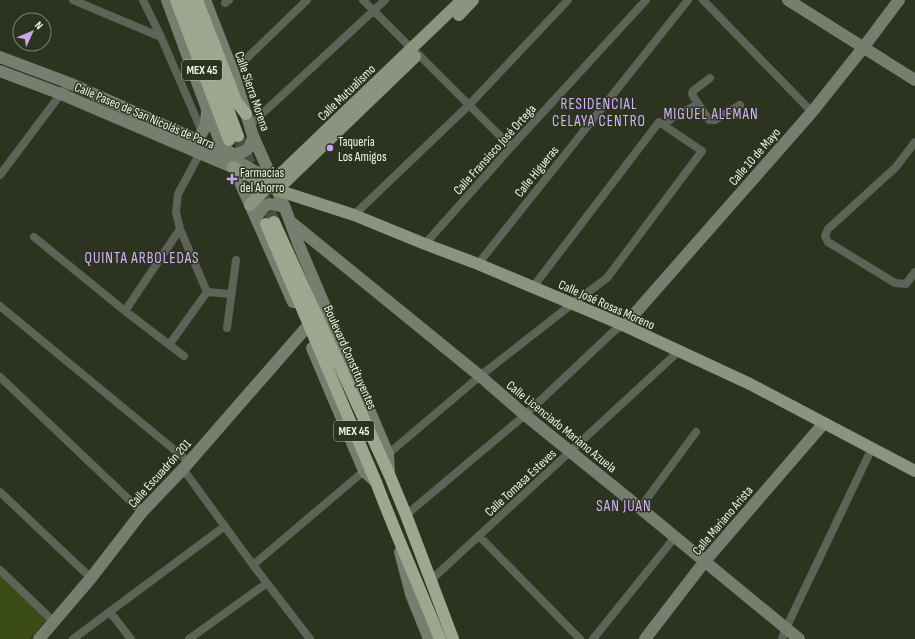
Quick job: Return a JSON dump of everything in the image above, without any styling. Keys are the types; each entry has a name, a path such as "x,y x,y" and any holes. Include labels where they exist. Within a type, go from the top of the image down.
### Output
{"highway":[{"name":"MEX 45","path":"176,0 229,144"},
{"name":"MEX 45","path":"187,0 229,144"},
{"path":"197,0 236,101 250,125"},
{"name":"Boulevard Constituyentes","path":"266,221 389,474 453,639"},
{"name":"Boulevard Constituyentes","path":"266,221 376,482 440,639"}],"main road":[{"name":"Calle Mutualismo","path":"415,52 462,0"},
{"name":"Calle Mutualismo","path":"250,205 273,186 415,52 474,0"},
{"name":"Calle Paseo de San Nicolás de Parra","path":"233,167 273,186"},
{"name":"Calle José Rosas Moreno","path":"273,186 354,214 623,325 750,384 915,471"}],"street":[{"path":"73,0 161,38"},
{"path":"143,0 161,38 200,137"},
{"path":"168,0 207,109 229,144 232,154 242,153 252,142 250,125 385,0"},
{"name":"Calle Sierra Morena","path":"206,0 273,186 292,223"},
{"path":"246,59 307,0"},
{"path":"363,0 511,147"},
{"path":"354,214 469,106 568,0"},
{"name":"Calle Fransisco José Ortega","path":"425,244 511,147 646,0"},
{"name":"Calle Higueras","path":"478,264 688,0"},
{"path":"703,0 812,112"},
{"path":"788,0 915,80"},
{"name":"Calle 10 de Mayo","path":"623,325 630,320 812,112 899,0"},
{"name":"Calle Paseo de San Nicolás de Parra","path":"0,57 200,137 229,144 273,186"},
{"name":"Calle Paseo de San Nicolás de Parra","path":"0,72 61,94 233,167"},
{"path":"710,78 693,91 692,94 709,120 715,120 740,105"},
{"path":"0,175 69,84"},
{"path":"533,287 661,124 698,104"},
{"path":"200,137 206,126 207,109"},
{"path":"388,454 480,376 607,278 702,151 661,124"},
{"path":"915,142 896,167 828,230 825,236 828,242 895,283 906,284 915,272"},
{"path":"229,144 233,167 250,205 266,221"},
{"path":"200,153 178,194 176,212 180,229 207,292"},
{"path":"285,208 279,205 269,204 264,206 260,211 266,221 304,329 364,471 376,482"},
{"name":"Calle Licenciado Mariano Azuela","path":"292,223 303,239 480,376 525,415 705,561 784,634 799,639"},
{"path":"125,311 180,229"},
{"path":"34,237 125,311 184,356"},
{"path":"303,239 388,454 389,474"},
{"path":"227,328 236,260"},
{"path":"207,292 231,294"},
{"path":"169,345 207,292"},
{"path":"0,306 186,465 225,526 309,639"},
{"path":"406,515 525,415 614,331 623,325"},
{"name":"Calle Escuadrón 201","path":"39,639 91,578 142,512 186,465 304,329"},
{"name":"Calle Tomasa Esteves","path":"431,580 679,351"},
{"path":"0,377 142,512"},
{"name":"Calle Mariano Arista","path":"645,639 705,561 824,423"},
{"path":"640,508 696,432"},
{"path":"784,634 872,448"},
{"path":"253,565 364,471"},
{"path":"0,492 91,578"},
{"path":"73,639 225,526"},
{"path":"393,526 411,594 429,639"},
{"path":"479,536 580,639"},
{"path":"593,639 675,537"},
{"path":"0,570 53,621"},
{"path":"189,639 267,583"},
{"path":"110,612 131,639"},
{"path":"446,623 457,639"}],"green space":[{"path":"0,570 46,620 30,639 0,639"}],"tunnel":[{"path":"238,136 255,176"},
{"path":"240,167 259,209"},
{"path":"263,195 274,222"}],"place":[{"name":"Taquería Los Amigos","path":"330,148"},
{"name":"Farmacias del Ahorro","path":"232,179"}],"district":[{"name":"RESIDENCIAL CELAYA CENTRO","path":"599,112"},
{"name":"MIGUEL ALEMAN","path":"711,114"},
{"name":"QUINTA ARBOLEDAS","path":"142,258"},
{"name":"SAN JUAN","path":"624,506"}]}
